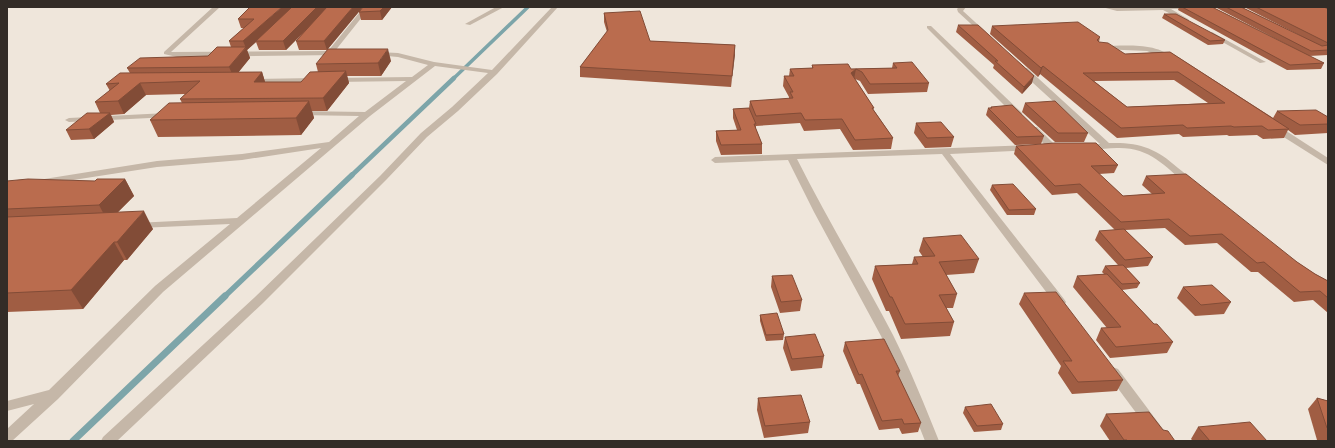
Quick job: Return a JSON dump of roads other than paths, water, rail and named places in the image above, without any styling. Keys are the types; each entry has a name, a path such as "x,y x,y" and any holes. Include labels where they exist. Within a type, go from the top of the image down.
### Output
{"street":[{"path":"218,7 166,53 177,55 343,53"},
{"path":"330,53 367,7"},
{"path":"468,24 501,7"},
{"path":"108,441 259,300 383,178 424,135 455,109 494,72 555,7"},
{"path":"963,7 960,11 987,36"},
{"path":"1106,7 1117,9 1190,7"},
{"path":"1163,8 1190,22"},
{"path":"715,160 792,158 898,149 944,151 1056,147 1027,122 929,27"},
{"path":"1203,29 1262,62"},
{"path":"249,54 255,48"},
{"path":"290,53 296,48"},
{"path":"1099,48 1147,49 1164,55 1175,62"},
{"path":"370,54 398,56 434,64 494,72"},
{"path":"1016,62 1108,147"},
{"path":"7,437 53,395 159,289 367,114 434,64"},
{"path":"246,81 413,79"},
{"path":"287,113 367,114"},
{"path":"69,120 177,115"},
{"path":"1264,120 1328,162"},
{"path":"31,183 157,164 242,157 331,144"},
{"path":"1076,147 1134,147 1148,151 1198,189"},
{"path":"944,151 1064,309"},
{"path":"792,158 819,212 887,336 915,398 932,441"},
{"path":"131,226 240,221"},
{"path":"1108,365 1165,441"},
{"path":"7,406 53,395"}],"waterway":[{"path":"453,79 528,7"},
{"path":"351,176 454,78"},
{"path":"224,297 352,175"},
{"path":"73,441 225,296"}]}
